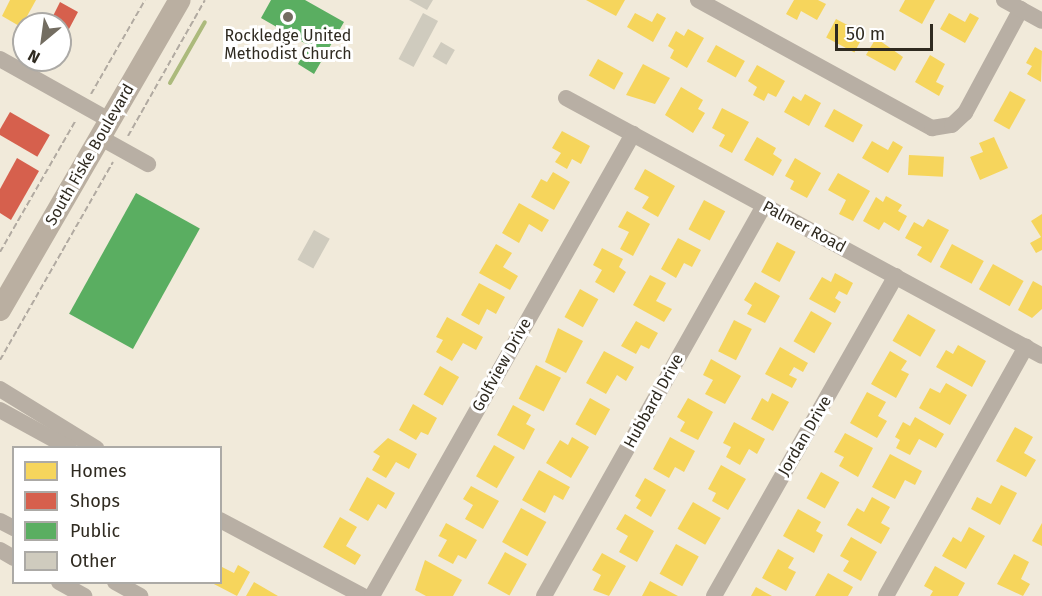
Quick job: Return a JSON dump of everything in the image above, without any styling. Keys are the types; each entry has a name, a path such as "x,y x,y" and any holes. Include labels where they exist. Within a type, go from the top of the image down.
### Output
{"main road":[{"name":"South Fiske Boulevard","path":"0,310 8,281 111,136 180,0"}],"street":[{"path":"698,0 932,128 952,125 965,113 1021,9"},
{"path":"1004,0 1042,21"},
{"path":"0,60 84,105 111,136 148,164"},
{"name":"Palmer Road","path":"566,98 1042,356"},
{"name":"Golfview Drive","path":"372,596 633,135"},
{"name":"Hubbard Drive","path":"544,596 764,206"},
{"name":"Jordan Drive","path":"714,596 896,276"},
{"path":"886,596 1026,347"},
{"path":"0,389 94,446"},
{"path":"0,410 67,446"},
{"path":"222,521 363,596"},
{"path":"63,584 84,596"},
{"path":"119,584 140,596"}],"path":[{"path":"0,252 145,0"},
{"path":"0,360 111,136 205,0"}],"building: Homes":[{"path":"10,0 36,0 29,12 12,12 12,22 2,16"},
{"path":"586,0 625,0 616,16"},
{"path":"794,0 818,0 826,4 817,20 801,11 797,20 786,14"},
{"path":"905,0 935,0 922,24 899,11"},
{"path":"635,13 652,22 657,13 666,18 653,42 627,27"},
{"path":"949,13 965,22 970,13 979,18 965,43 940,29"},
{"path":"836,19 864,34 854,53 826,38"},
{"path":"688,29 704,38 687,68 670,58 674,50 668,46 676,31 684,36"},
{"path":"876,38 903,57 895,71 866,55"},
{"path":"716,45 745,61 736,78 707,62"},
{"path":"1035,47 1042,51 1041,82 1027,74 1032,66 1026,63"},
{"path":"930,55 945,64 936,82 944,86 939,96 915,82"},
{"path":"598,59 623,73 614,90 589,76"},
{"path":"643,64 670,78 655,104 626,95"},
{"path":"757,65 785,81 776,97 768,93 764,101 753,95 757,87 748,81"},
{"path":"681,87 703,100 698,109 705,113 693,133 665,115"},
{"path":"1010,91 1026,100 1009,129 994,121"},
{"path":"805,94 821,103 809,126 784,112 793,96 801,101"},
{"path":"722,108 749,122 732,153 719,146 725,135 712,128"},
{"path":"834,109 863,125 853,142 824,126"},
{"path":"562,131 590,146 581,164 572,159 567,169 555,162 561,153 552,148"},
{"path":"757,137 776,148 773,154 782,160 773,176 744,160"},
{"path":"994,137 1008,168 980,180 970,157 983,152 979,143"},
{"path":"872,141 888,150 893,141 903,147 888,173 862,158"},
{"path":"909,155 944,157 943,177 908,175"},
{"path":"795,158 821,173 807,198 790,189 794,181 785,176"},
{"path":"645,169 675,186 658,217 642,208 649,197 634,189"},
{"path":"553,172 570,182 554,210 531,197 541,179 547,182"},
{"path":"838,173 870,191 853,221 839,214 846,200 828,190"},
{"path":"886,196 902,205 898,211 907,216 899,231 884,222 879,230 863,221 876,197 883,202"},
{"path":"704,200 725,211 710,240 689,229"},
{"path":"519,203 549,220 542,232 529,224 519,243 502,233"},
{"path":"627,211 650,224 633,256 620,249 629,232 618,227"},
{"path":"1042,214 1042,250 1036,253 1030,243 1041,237 1031,221"},
{"path":"928,219 949,230 931,263 917,255 922,247 905,238 914,222 923,227"},
{"path":"678,238 701,250 692,267 684,263 676,278 661,269"},
{"path":"777,242 796,252 780,282 761,272"},
{"path":"496,244 512,253 503,267 518,276 510,290 479,273"},
{"path":"952,244 984,261 972,284 940,267"},
{"path":"602,248 623,259 619,267 626,272 614,293 595,282 602,270 593,265"},
{"path":"993,264 1024,281 1010,306 979,289"},
{"path":"835,273 853,283 847,295 839,291 835,298 841,302 835,313 809,299 822,277 831,282"},
{"path":"650,275 666,283 656,301 672,309 664,322 633,305"},
{"path":"1033,281 1042,286 1042,309 1032,318 1018,310"},
{"path":"755,282 780,296 765,323 747,314 752,305 744,300"},
{"path":"479,283 505,297 496,314 487,309 479,325 461,315"},
{"path":"580,289 598,299 583,327 564,317"},
{"path":"811,311 832,323 814,353 794,341"},
{"path":"908,314 936,330 920,357 892,341"},
{"path":"447,317 483,337 476,350 463,343 452,361 436,352 443,340 436,337"},
{"path":"734,320 752,329 736,360 718,351"},
{"path":"636,321 658,333 649,349 641,345 636,354 621,346"},
{"path":"558,328 583,341 566,373 545,362"},
{"path":"958,345 986,361 972,387 936,367 946,350 953,354"},
{"path":"780,347 808,363 803,372 794,367 789,375 797,379 792,388 765,374"},
{"path":"604,351 634,367 626,381 617,375 606,394 586,383"},
{"path":"890,351 907,361 901,370 909,374 896,398 871,384"},
{"path":"711,359 741,376 725,404 705,394 713,380 703,375"},
{"path":"536,365 561,378 544,412 519,399"},
{"path":"440,366 459,377 443,406 424,395"},
{"path":"946,383 967,395 950,425 919,408 930,388 940,393"},
{"path":"867,392 886,402 878,416 887,421 877,438 850,423"},
{"path":"772,393 789,402 773,431 751,419 762,398 768,402"},
{"path":"590,398 610,409 596,435 575,424"},
{"path":"688,398 713,412 698,440 680,431 685,422 677,417"},
{"path":"413,404 437,418 428,435 421,432 416,440 399,430"},
{"path":"513,405 531,415 526,424 535,429 524,450 497,435"},
{"path":"915,417 944,434 936,448 919,439 910,455 896,448 900,440 895,437 903,422 910,426"},
{"path":"734,422 765,439 757,454 749,449 740,465 726,457 731,447 723,443"},
{"path":"1015,427 1033,437 1024,453 1036,460 1026,477 996,461"},
{"path":"845,433 873,448 858,477 839,466 844,457 834,452"},
{"path":"572,437 589,447 571,478 546,463 560,440 568,445"},
{"path":"670,437 695,451 684,472 675,467 669,478 653,469"},
{"path":"388,438 417,454 409,469 396,462 386,478 372,470 380,456 373,452"},
{"path":"494,445 515,457 497,488 476,476"},
{"path":"890,454 922,471 915,485 905,480 895,499 872,487"},
{"path":"721,465 746,479 728,510 712,501 716,493 708,489"},
{"path":"539,470 570,487 563,500 554,495 545,513 522,500"},
{"path":"821,472 839,482 825,508 806,498"},
{"path":"367,477 395,493 386,509 378,504 368,521 349,510"},
{"path":"645,478 666,490 651,517 636,508 641,500 635,496"},
{"path":"1001,485 1017,493 1000,525 971,509 977,497 991,504"},
{"path":"471,486 499,501 483,529 465,519 473,505 463,499"},
{"path":"872,497 890,507 881,523 890,528 881,544 847,525 857,508 864,512"},
{"path":"693,502 721,518 705,545 678,529"},
{"path":"521,508 546,522 527,556 502,542"},
{"path":"798,509 821,522 816,531 823,535 814,553 783,536"},
{"path":"625,514 654,531 637,562 619,552 628,536 616,529"},
{"path":"340,517 357,527 346,546 361,555 355,565 323,547"},
{"path":"446,523 477,540 466,559 458,555 453,564 438,556 447,540 439,536"},
{"path":"1042,523 1042,546 1032,541"},
{"path":"969,527 985,536 966,569 942,556 953,537 961,542"},
{"path":"851,537 877,552 861,581 843,571 849,561 840,556"},
{"path":"676,544 699,557 682,586 660,574"},
{"path":"778,549 794,558 788,568 796,572 786,591 762,578"},
{"path":"505,552 527,564 509,596 488,583"},
{"path":"602,553 626,566 609,596 593,590 601,575 592,570"},
{"path":"1014,554 1029,562 1021,579 1030,584 1023,596 997,584"},
{"path":"425,560 462,580 453,596 426,596 415,590"},
{"path":"238,565 250,572 237,596 214,584 222,584 222,567 234,573"},
{"path":"935,566 965,583 958,596 930,596 933,591 924,586"},
{"path":"828,573 853,587 848,596 815,596"},
{"path":"650,581 678,596 642,596"},
{"path":"254,582 278,596 246,596"},
{"path":"756,587 772,596 751,596"}],"building: Shops":[{"path":"60,2 78,12 72,23 72,12 55,12"},
{"path":"10,112 50,135 37,157 0,135 0,129"},
{"path":"17,158 39,171 11,220 0,213 0,189"}],"building: Public":[{"path":"271,0 305,0 344,22 314,74 298,64 308,45 261,18"},
{"path":"136,193 200,228 133,349 69,314"}],"building: Other":[{"path":"409,0 433,0 427,10"},
{"path":"423,13 438,21 414,67 399,59"},
{"path":"441,42 455,50 446,65 432,57"},
{"path":"314,230 330,239 313,268 298,260"}],"waterway":[{"path":"170,83 205,22"}],"place":[{"name":"Rockledge United Methodist Church","path":"288,17"}]}
